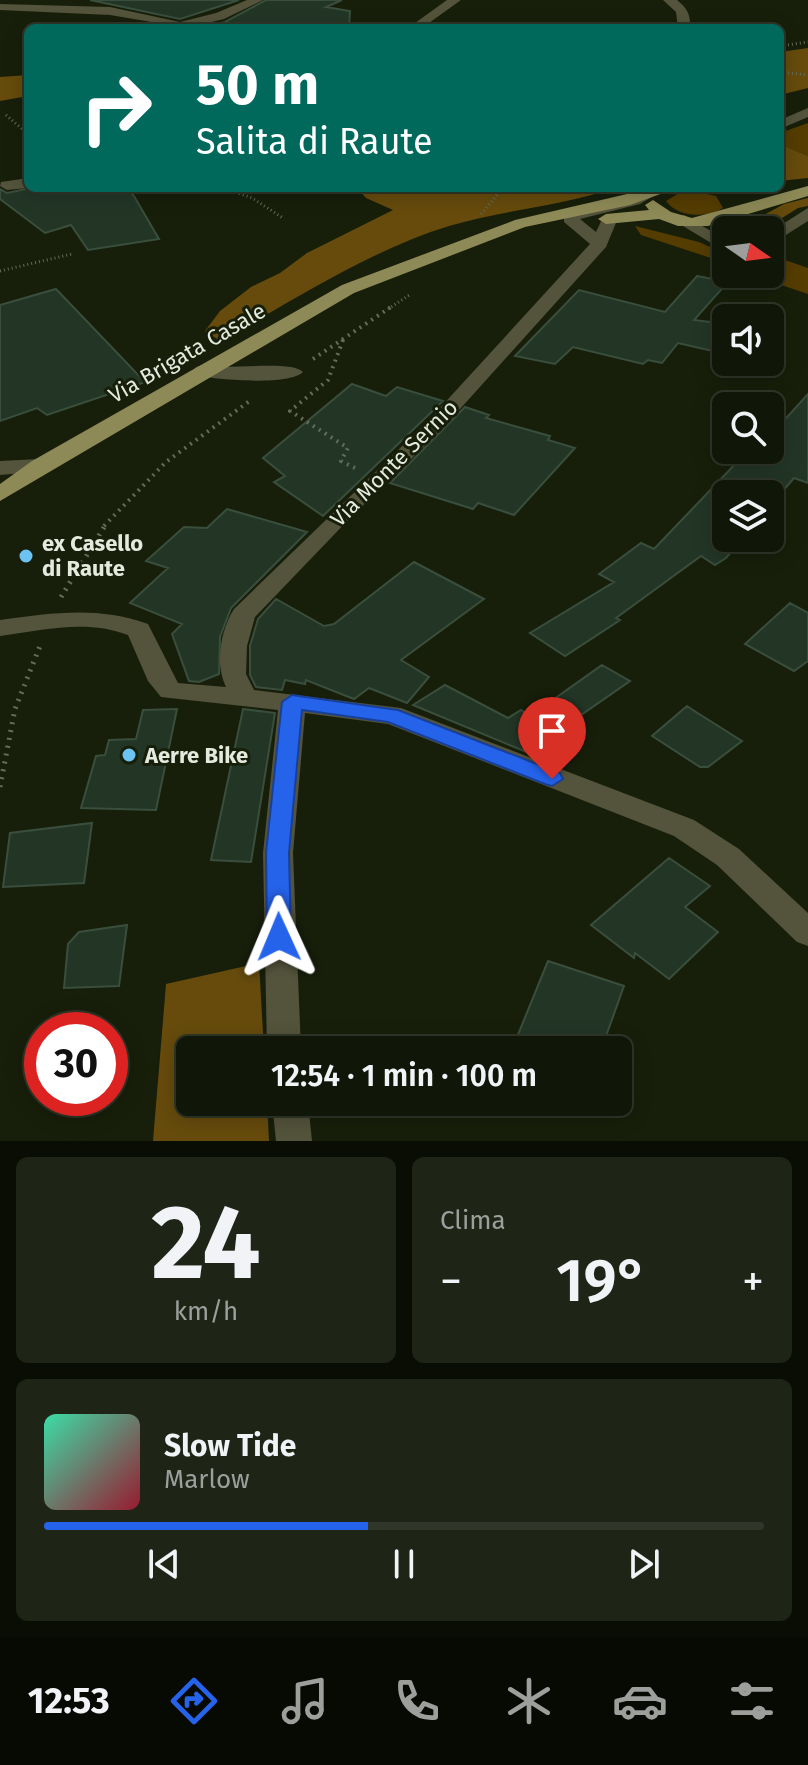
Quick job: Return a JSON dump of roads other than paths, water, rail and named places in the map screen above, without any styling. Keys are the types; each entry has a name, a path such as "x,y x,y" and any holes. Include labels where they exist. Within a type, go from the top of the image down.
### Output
{"main road":[{"path":"784,186 808,185"},
{"name":"Via Brigata Casale","path":"732,216 808,191"},
{"name":"Via Brigata Casale","path":"0,494 40,466 348,289 521,223 650,192"},
{"path":"659,192 651,202 663,214"},
{"path":"724,192 734,196 742,207 740,212"},
{"name":"Via Brigata Casale","path":"405,265 572,224 610,218 663,214 684,220 712,220"}],"street":[{"path":"188,24 220,16 257,0"},
{"path":"420,24 455,0"},
{"path":"669,0 682,10 686,17 685,24"},
{"path":"0,7 110,11 171,24"},
{"path":"784,107 808,110"},
{"path":"784,123 808,110"},
{"path":"7,185 24,183"},
{"path":"600,243 572,224 570,219 576,214 634,201 655,192"},
{"path":"784,230 808,213"},
{"name":"Via Monte Sernio","path":"245,698 233,674 234,646 243,615 435,425 600,243 607,233 610,218"},
{"path":"684,220 712,238"},
{"path":"203,371 221,377 293,372"},
{"path":"0,468 40,466"},
{"path":"0,628 111,618 139,630 161,681 170,691 391,715 684,828 728,857 808,933"},
{"path":"284,1036 278,853 292,702"},
{"path":"291,1116 294,1141"}],"place":[{"name":"ex Casello di Raute","path":"26,556"},
{"name":"Aerre Bike","path":"129,755"}]}
